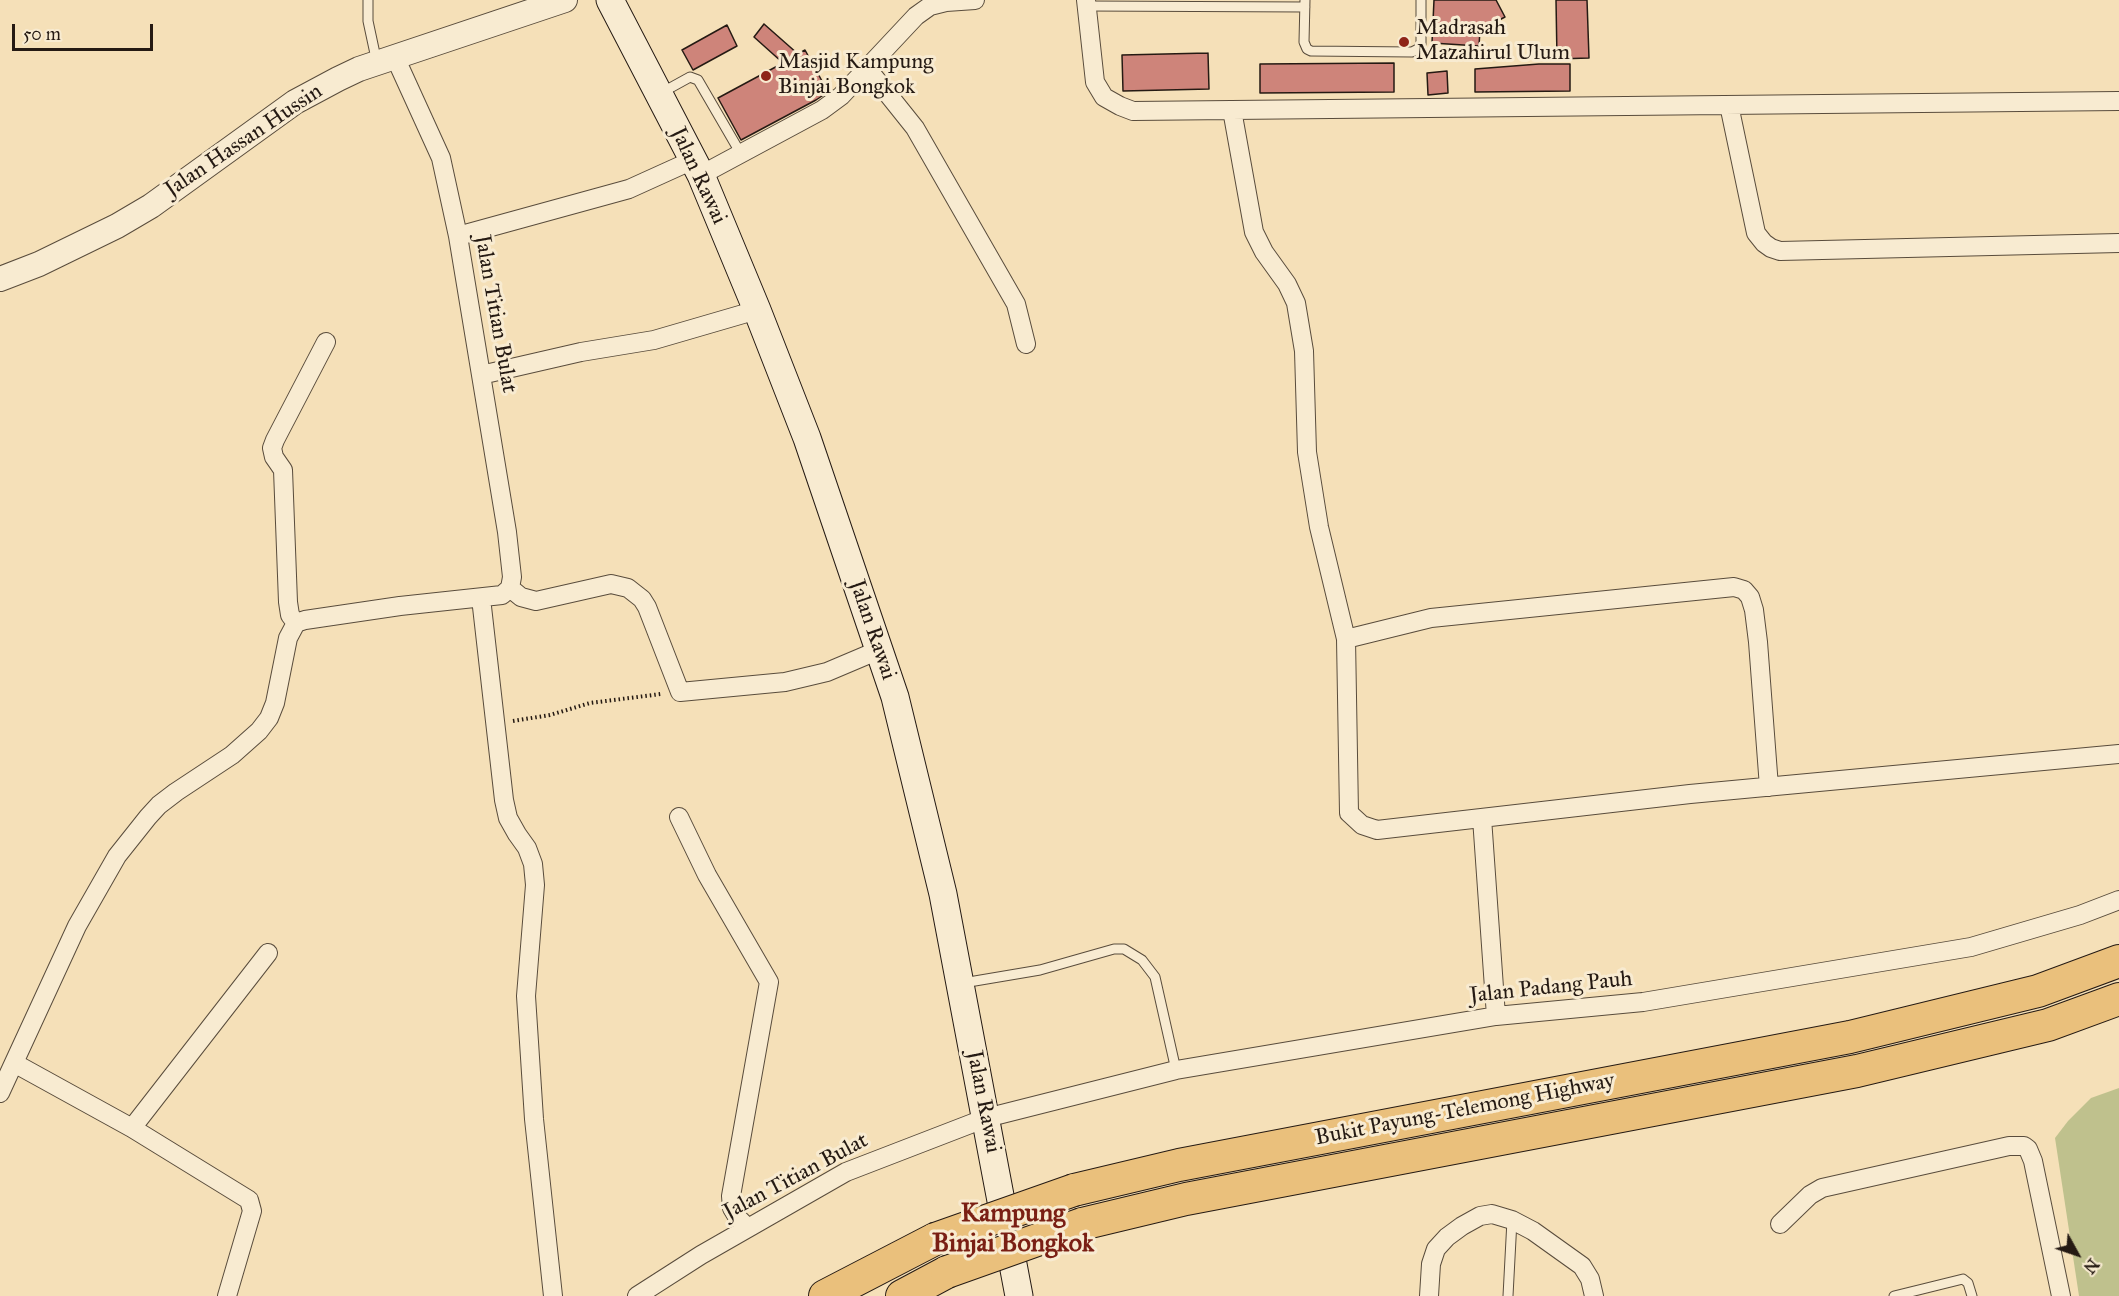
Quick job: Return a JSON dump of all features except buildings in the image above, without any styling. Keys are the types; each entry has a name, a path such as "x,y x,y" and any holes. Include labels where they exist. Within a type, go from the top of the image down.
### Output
{"highway":[{"name":"Bukit Payung-Telemong Highway","path":"825,1296 935,1239 1074,1190 1179,1165 1850,1037 2038,991 2119,961"},
{"name":"Bukit Payung-Telemong Highway","path":"902,1296 947,1272 1082,1224 1186,1199 1857,1071 2048,1025 2119,999"}],"main road":[{"name":"Jalan Rawai","path":"610,0 697,168 757,310 807,438 895,698 943,894 1019,1296"}],"street":[{"name":"Jalan Hassan Hussin","path":"0,279 50,259 117,226 151,206 296,102 349,74 565,0"},
{"path":"458,236 629,189 741,154 822,110 841,96 916,16 930,6 946,2 975,0"},
{"path":"1086,3 1095,82 1104,97 1133,111 2119,101"},
{"name":"Jalan Titian Bulat","path":"386,60 441,158 458,236 507,532 512,577 510,588"},
{"path":"867,68 915,128 1016,304 1026,344"},
{"path":"1729,105 1756,233 1771,248 1780,251 2119,243"},
{"path":"1232,110 1254,232 1264,252 1287,284 1296,303 1304,351 1307,452 1319,527 1346,639 1349,813 1362,825 1377,830 1769,787 2119,754"},
{"path":"481,375 581,352 654,340 757,310"},
{"path":"297,623 290,615 288,602 284,470 274,457 273,448 326,342"},
{"path":"0,1093 77,926 117,856 159,805 232,755 259,731 269,718 275,703 288,638 297,623 400,606 502,595 510,588 520,597 536,601 611,584 628,588 642,598 680,692 785,682 827,672 879,650"},
{"path":"1346,639 1431,618 1734,587 1744,590 1750,597 1754,610 1769,787"},
{"path":"481,598 504,800 508,818 527,848 533,864 534,885 526,996 534,1119 553,1296"},
{"path":"679,817 707,875 770,982 731,1196 732,1208 748,1228"},
{"path":"1482,818 1496,1016"},
{"name":"Jalan Padang Pauh","path":"986,1118 1176,1070 1496,1016 1643,1002 1971,947 2080,915 2119,900"},
{"path":"132,1128 268,953"},
{"path":"14,1063 132,1128 251,1203 252,1212 227,1296"},
{"name":"Jalan Titian Bulat","path":"637,1296 701,1255 846,1172 986,1118"},
{"path":"1780,1224 1822,1188 2009,1146 2024,1146 2028,1149 2033,1161 2061,1296"},
{"path":"1429,1296 1431,1264 1436,1249 1447,1237 1480,1216 1492,1214 1512,1220 1533,1231 1582,1266 1590,1279 1594,1296"}],"lane":[{"path":"368,0 368,21 386,60"},
{"path":"1086,3 1305,4 1304,42 1307,49 1311,51 1412,52 1421,44 1421,0"},
{"path":"659,94 690,77 698,80 741,154"},
{"path":"961,983 1040,970 1114,949 1125,950 1142,960 1155,977 1176,1070"},
{"path":"1508,1296 1512,1220"},
{"path":"1894,1296 1963,1279 1968,1283 1972,1296"}],"path":[{"path":"495,722 523,721 590,704 680,692"}],"green space":[{"path":"2119,1088 2119,1296 2079,1296 2055,1138 2091,1098"}],"place":[{"name":"Madrasah Mazahirul Ulum","path":"1404,42"},
{"name":"Masjid Kampung Binjai Bongkok","path":"766,76"}],"district":[{"name":"Kampung Binjai Bongkok","path":"1013,1230"}]}
